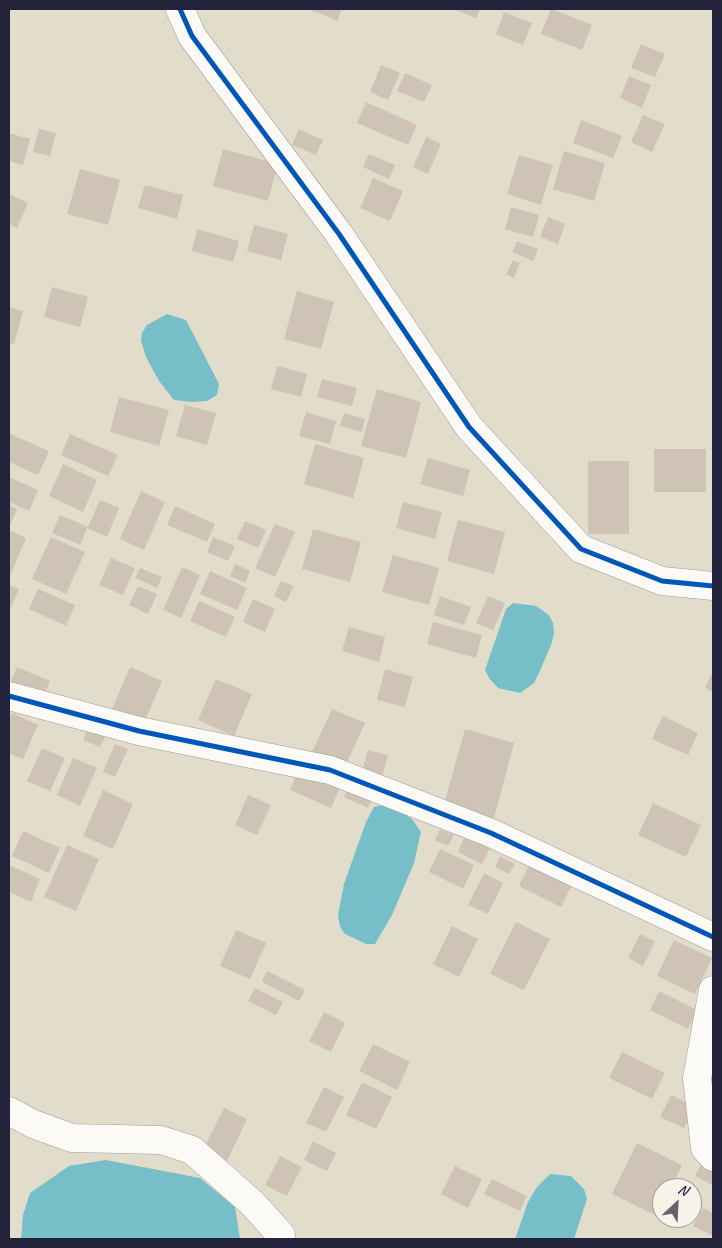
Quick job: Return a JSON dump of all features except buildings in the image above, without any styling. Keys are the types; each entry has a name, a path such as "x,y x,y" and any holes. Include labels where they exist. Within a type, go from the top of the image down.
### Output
{"street":[{"path":"180,9 192,36 339,234 469,427 581,549 662,581 713,586"},
{"path":"9,696 139,731 330,770 491,833 713,937"},
{"path":"713,990 698,1078 705,1148 713,1157"},
{"path":"9,1111 33,1124 72,1138 161,1140 192,1150 253,1204 281,1234 281,1239"}],"water":[{"path":"167,314 186,320 219,384 217,395 207,401 174,400 159,381 146,357 141,341 142,333 147,325"},
{"path":"513,603 536,606 549,615 553,623 554,634 534,683 520,693 498,688 485,670 506,609"},
{"path":"383,805 397,809 412,819 421,832 414,863 392,915 375,944 366,944 345,934 340,927 338,915 344,884 366,822 374,807"},
{"path":"106,1160 200,1178 235,1207 240,1239 21,1239 23,1215 30,1193 69,1166"},
{"path":"550,1174 571,1176 584,1189 587,1199 574,1239 515,1239 528,1202 537,1187"}],"cycle path":[{"path":"180,9 192,36 339,234 469,427 581,549 662,581 713,586"},
{"path":"9,696 139,731 330,770 491,833 713,937"}]}
